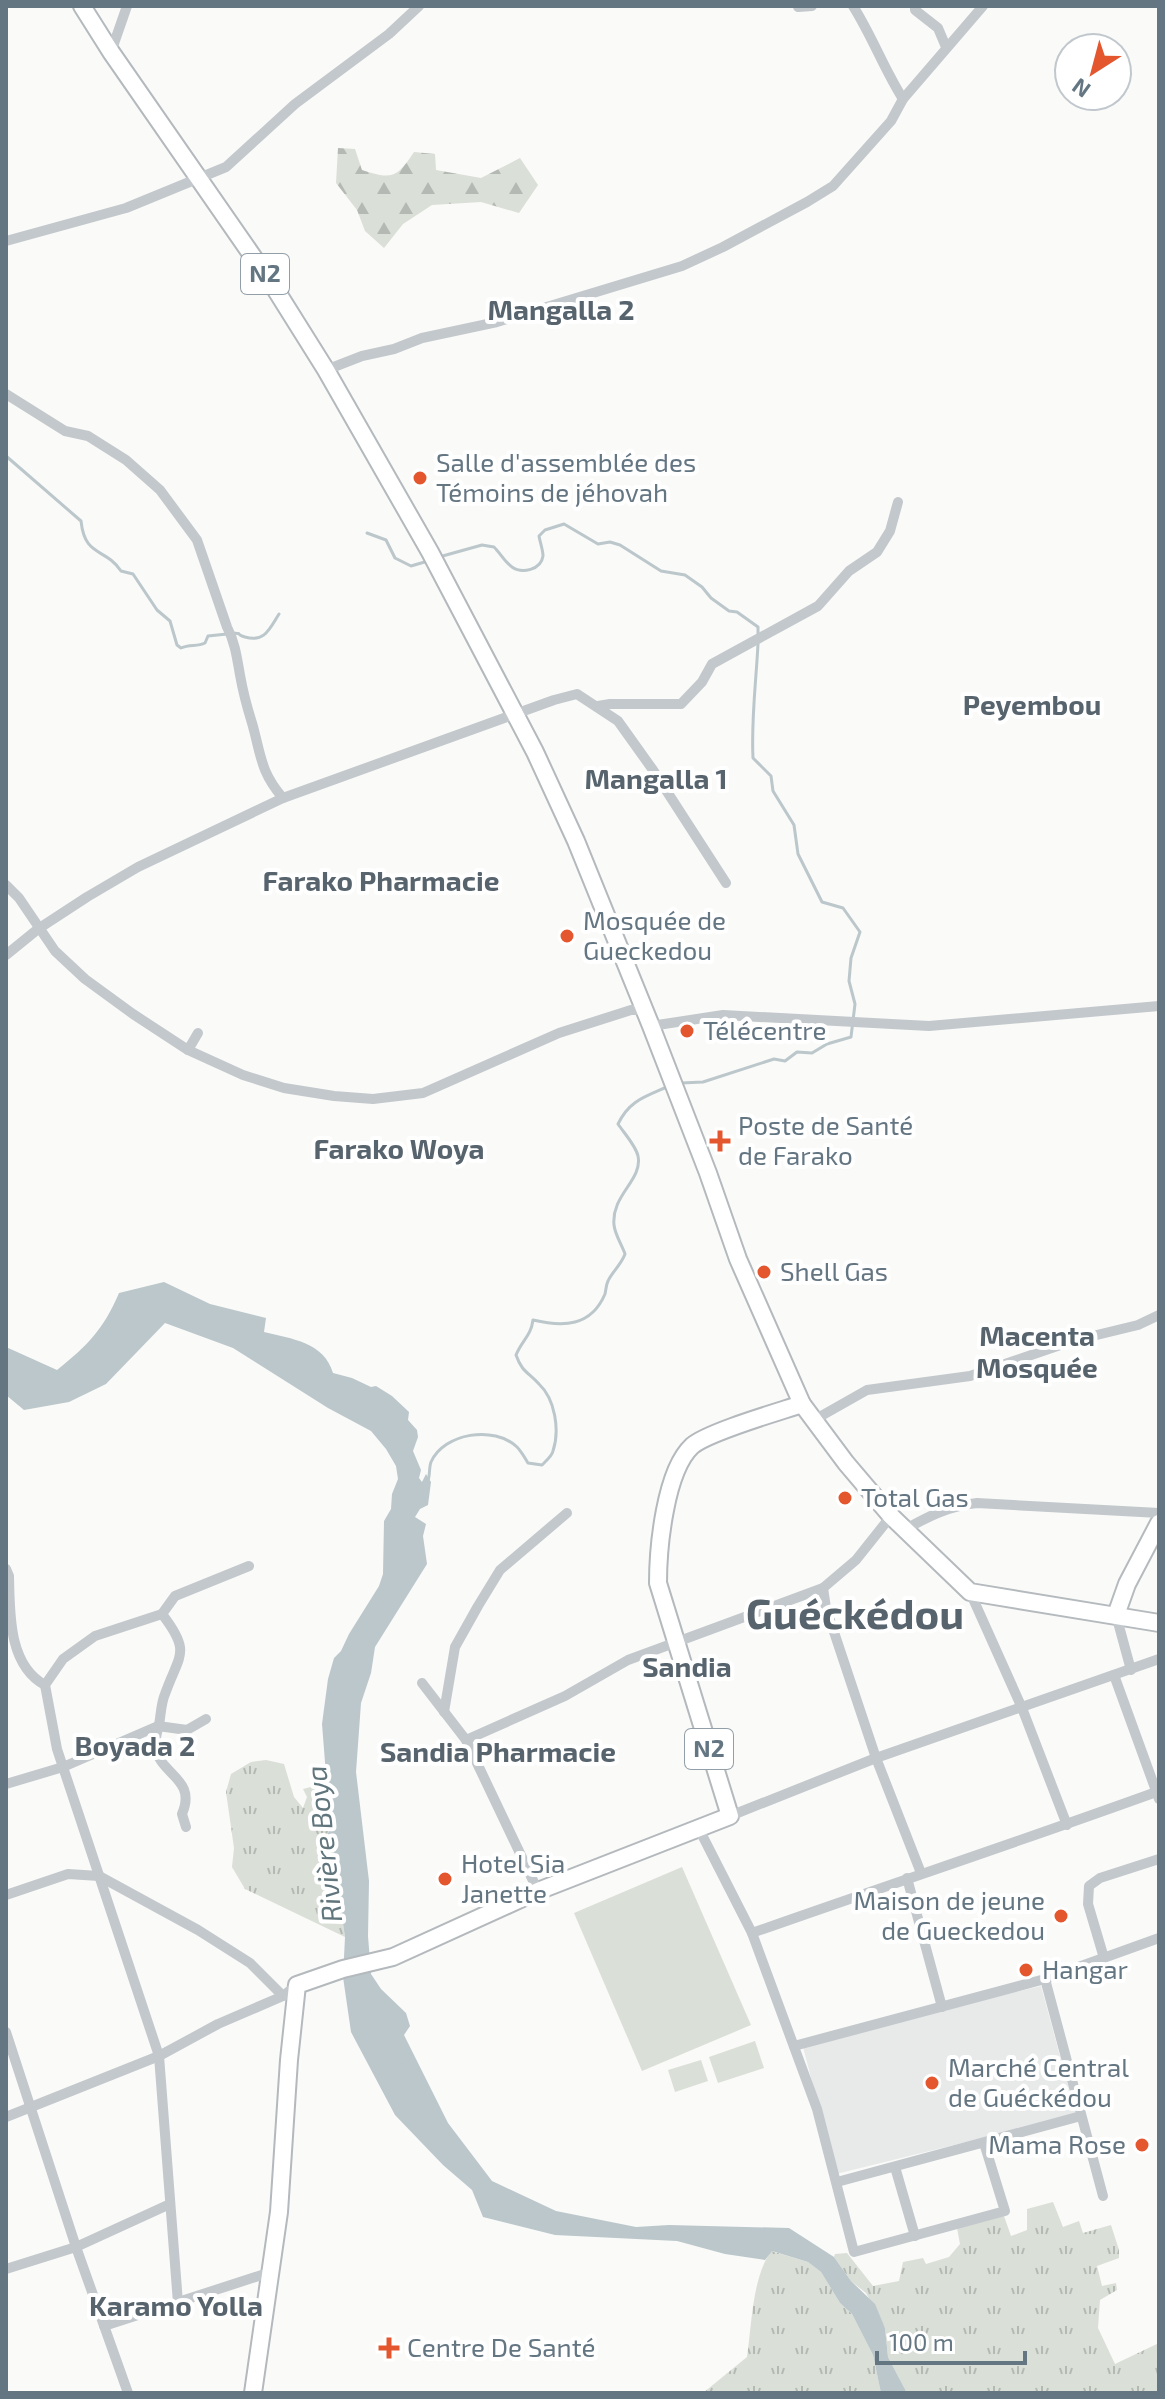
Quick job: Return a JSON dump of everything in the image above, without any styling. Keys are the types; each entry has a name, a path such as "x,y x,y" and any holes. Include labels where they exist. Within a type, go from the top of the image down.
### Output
{"main road":[{"name":"N2","path":"82,6 274,287 326,370 430,552 535,752 576,841 647,1018 738,1259 802,1404 707,1438 691,1447 680,1465 663,1518 658,1550 658,1583 730,1816"},
{"path":"802,1404 891,1516 970,1592 1159,1623"},
{"path":"1116,1615 1127,1584 1159,1523"},
{"path":"253,2393 279,2212 289,2060 290,1990 343,1969 393,1957 538,1891 730,1816"}],"street":[{"path":"111,52 127,6"},
{"path":"6,241 126,208 226,167 295,104 389,34 419,6"},
{"path":"798,7 812,6"},
{"path":"853,6 903,99"},
{"path":"915,6 915,10 938,28 946,47"},
{"path":"326,370 422,338 497,322 682,266 723,247 833,186 891,121 903,99 983,6"},
{"path":"6,394 65,431 88,436 126,460 166,496 197,540 233,638 260,761 273,787 283,798"},
{"path":"598,706 681,704 702,682 712,664 818,606 849,571 877,552 890,531 898,502"},
{"path":"6,955 38,929 138,867 283,798 577,694 618,721 726,883"},
{"path":"6,885 19,898 55,951 85,979 188,1050 243,1075 284,1088 334,1096 373,1099 423,1093 559,1033 631,1010 647,1018 723,1015 929,1026 1159,1006"},
{"path":"188,1050 198,1033"},
{"path":"814,1420 867,1390 970,1376 1072,1341 1138,1325 1159,1315"},
{"path":"906,1529 934,1513 956,1505 977,1503 1159,1513"},
{"path":"444,1712 455,1647 500,1570 567,1513"},
{"path":"466,1740 565,1696 628,1660 823,1588 856,1560 891,1516"},
{"path":"178,2303 159,2056 57,1749 45,1685 63,1659 95,1636 162,1614 175,1596 249,1566"},
{"path":"6,1569 14,1643 30,1677 45,1685"},
{"path":"823,1588 826,1608 876,1758 921,1873"},
{"path":"970,1592 1022,1708 1067,1825"},
{"path":"162,1614 177,1635 181,1657 164,1695 156,1748 160,1762 176,1775 183,1787 186,1804 182,1814 186,1827"},
{"path":"1116,1615 1131,1670"},
{"path":"730,1816 876,1758 1159,1659"},
{"path":"752,1933 1158,1794 1114,1675"},
{"path":"422,1683 466,1740 538,1891"},
{"path":"6,1784 63,1767 158,1726 187,1730 206,1719"},
{"path":"699,1829 752,1933 794,2046 817,2109 854,2252 1005,2211 984,2143"},
{"path":"1104,1958 1088,1904 1089,1886 1100,1878 1159,1859"},
{"path":"6,1895 68,1874 99,1876 198,1930 290,1990"},
{"path":"907,1878 942,2007"},
{"path":"794,2046 1045,1979 1159,1938"},
{"path":"1045,1979 1103,2196"},
{"path":"6,2117 159,2056 290,1990"},
{"path":"6,2032 76,2247 128,2393"},
{"path":"837,2182 1081,2116"},
{"path":"895,2167 915,2236"},
{"path":"6,2269 76,2247 170,2204"},
{"path":"104,2326 271,2272"}],"shaded area":[{"path":"164,1282 210,1304 266,1318 264,1332 315,1348 329,1363 333,1373 371,1387 376,1386 392,1396 409,1412 408,1420 417,1430 413,1451 421,1470 419,1478 422,1482 426,1474 431,1482 428,1505 420,1509 415,1517 426,1524 423,1536 427,1564 375,1647 371,1673 361,1703 356,1772 369,1881 371,1974 381,1989 406,2013 410,2026 404,2035 448,2123 492,2181 556,2211 636,2227 789,2228 834,2257 851,2281 875,2304 885,2328 888,2357 907,2393 881,2393 873,2355 852,2314 840,2303 821,2272 808,2262 772,2251 765,2260 725,2254 677,2241 555,2235 483,2217 472,2190 395,2115 351,2032 343,1977 345,1937 335,1869 337,1857 326,1840 329,1830 328,1800 322,1724 334,1658 379,1586 383,1574 384,1521 391,1509 392,1494 398,1479 396,1466 371,1431 328,1408 233,1348 165,1323 106,1384 69,1402 24,1410 6,1395 6,1347 57,1370 94,1336 119,1293"},
{"path":"1041,1986 1076,2115 836,2174 802,2043"}],"green space":[{"path":"338,148 355,149 362,170 387,176 398,172 414,152 435,154 436,170 481,178 520,158 538,185 519,213 481,202 432,205 403,224 384,248 365,231 357,210 336,183"},
{"path":"266,1760 284,1764 294,1797 303,1808 307,1797 303,1789 326,1783 329,1830 326,1840 337,1857 335,1869 345,1937 245,1889 232,1867 234,1848 226,1792 231,1774 251,1762"},
{"path":"682,1867 751,2025 642,2071 574,1913"},
{"path":"755,2041 764,2068 718,2083 709,2057"},
{"path":"701,2060 708,2081 675,2092 668,2070"},
{"path":"1053,2202 1063,2227 1079,2221 1083,2233 1111,2225 1119,2258 1097,2266 1102,2286 1116,2283 1117,2290 1100,2300 1098,2328 1115,2364 1159,2343 1159,2393 907,2393 888,2357 885,2328 866,2293 851,2281 835,2254 847,2253 873,2286 899,2281 903,2262 923,2258 926,2264 949,2257 960,2244 957,2228 1004,2216 1011,2236 1027,2230 1027,2209"},
{"path":"771,2251 808,2262 821,2272 840,2303 852,2314 873,2355 881,2393 703,2393 747,2357 756,2288"}],"waterway":[{"path":"6,456 81,521 83,533 91,547 109,558 121,571 133,574 157,610 170,621 177,645 181,648 199,645 205,643 208,636 227,634"},
{"path":"439,557 482,545 494,547 512,567 530,569 542,561 539,536 545,530 564,524 598,544 610,542 620,545 661,571 685,575 729,611 737,612 758,627 758,636"},
{"path":"367,533 386,540 395,558 411,566 428,561"},
{"path":"233,633 252,638 262,636 279,614"},
{"path":"681,1083 703,1082 774,1059 785,1061 797,1052 812,1053 827,1044 851,1037 855,1004 849,981 851,958 860,932 843,908 822,902 798,854 794,825 773,791 771,776 753,758 758,644"},
{"path":"428,1481 431,1462 437,1452 447,1444 470,1435 483,1434 507,1440 528,1463 542,1465 551,1455 556,1434 552,1406 544,1390 523,1368 516,1355 533,1320 555,1324 575,1322 584,1319 599,1305 608,1281 625,1254 615,1229 614,1214 638,1165 635,1148 618,1124 632,1105 667,1087"},
{"name":"Rivière Boya","path":"400,2072 405,2086 447,2148"}],"place":[{"name":"Salle d'assemblée des Témoins de jéhovah","path":"420,478"},
{"name":"Mosquée de Gueckedou","path":"567,936"},
{"name":"Télécentre","path":"687,1031"},
{"name":"Poste de Santé de Farako","path":"720,1141"},
{"name":"Shell Gas","path":"764,1272"},
{"name":"Total Gas","path":"845,1498"},
{"name":"Hotel Sia Janette","path":"445,1879"},
{"name":"Maison de jeune de Gueckedou","path":"1061,1916"},
{"name":"Hangar","path":"1026,1970"},
{"name":"Marché Central de Guéckédou","path":"932,2083"},
{"name":"Mama Rose","path":"1142,2145"},
{"name":"Centre De Santé","path":"389,2348"}],"district":[{"name":"Mangalla 2","path":"561,310"},
{"name":"Peyembou","path":"1032,705"},
{"name":"Mangalla 1","path":"656,779"},
{"name":"Farako Pharmacie","path":"381,881"},
{"name":"Farako Woya","path":"399,1149"},
{"name":"Macenta Mosquée","path":"1037,1352"},
{"name":"Guéckédou","path":"855,1614"},
{"name":"Sandia","path":"687,1667"},
{"name":"Boyada 2","path":"135,1746"},
{"name":"Sandia Pharmacie","path":"498,1752"},
{"name":"Karamo Yolla","path":"176,2306"}]}
